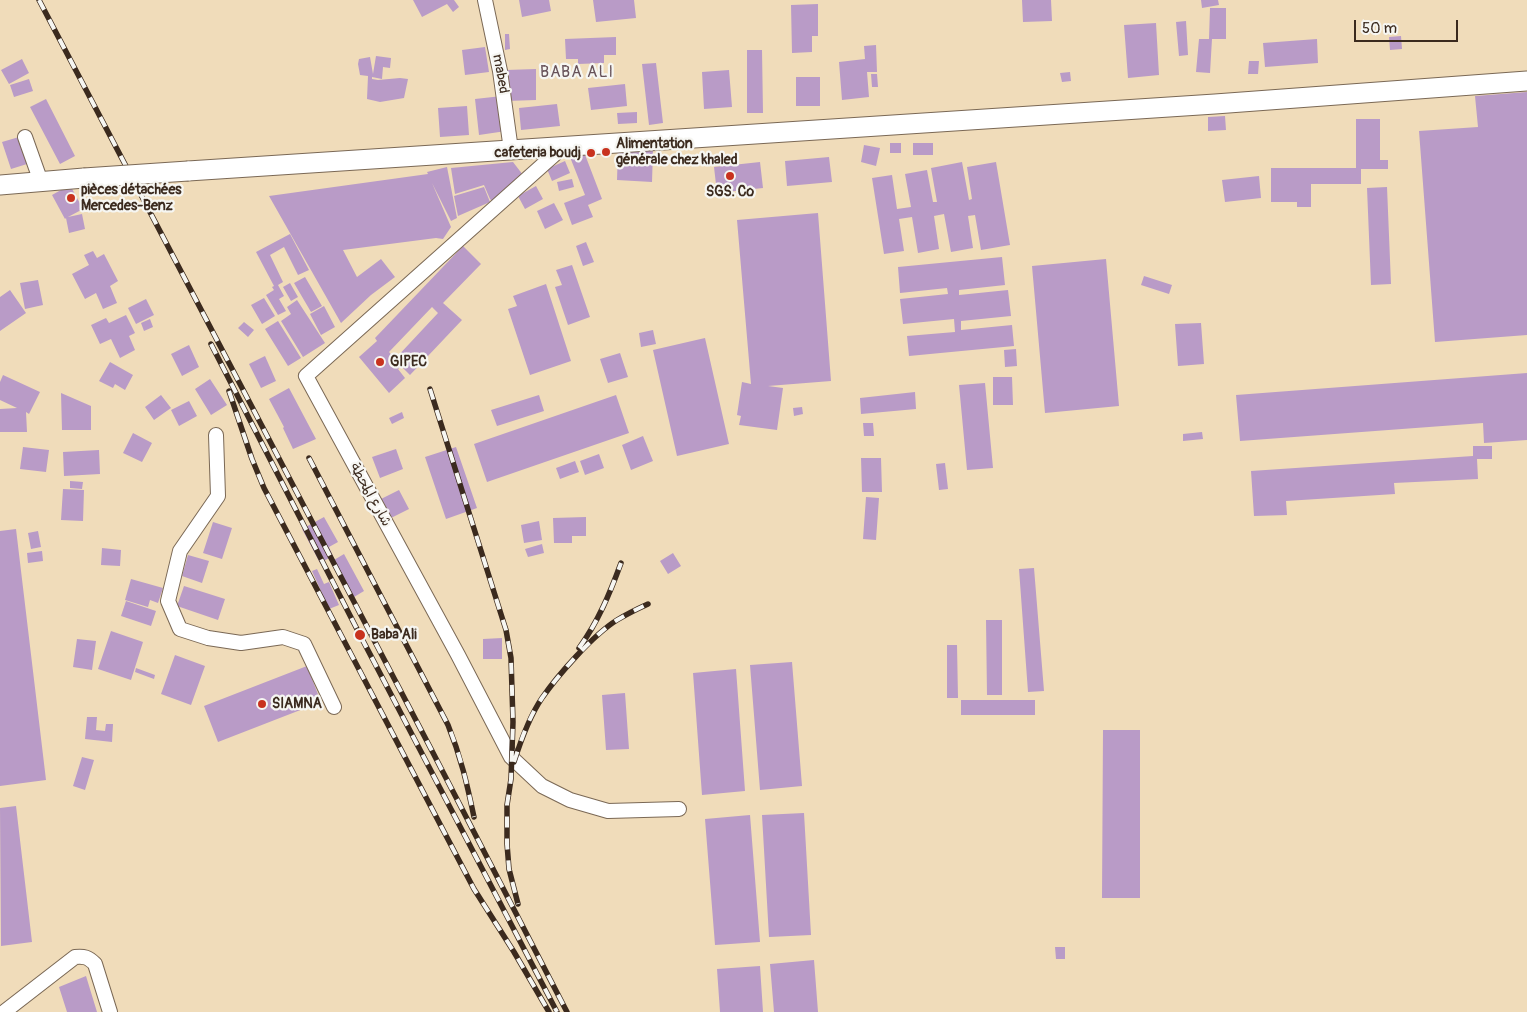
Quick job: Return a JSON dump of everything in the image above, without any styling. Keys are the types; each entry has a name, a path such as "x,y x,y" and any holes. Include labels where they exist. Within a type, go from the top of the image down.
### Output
{"main road":[{"path":"0,185 564,146 1224,104 1527,81"}],"street":[{"name":"mabed","path":"485,0 500,71 511,150"},
{"path":"25,137 41,182"},
{"name":"شارع المحطة","path":"564,146 306,376 453,646 511,757 542,786 570,800 608,811 679,809"},
{"path":"216,435 218,496 180,550 168,601 180,629 208,638 241,643 282,637 304,644 334,707"},
{"path":"4,1012 75,957 82,956 90,958 95,964 110,1012"}],"building":[{"path":"413,0 454,0 459,7 453,12 447,4 422,17"},
{"path":"519,0 549,0 551,11 522,17"},
{"path":"593,0 634,0 636,18 596,22"},
{"path":"1022,0 1051,0 1052,21 1023,22"},
{"path":"1201,0 1218,0 1219,5 1202,8"},
{"path":"818,4 818,36 812,36 812,52 792,53 791,5"},
{"path":"1210,8 1226,8 1226,39 1212,39 1210,73 1196,72 1199,39 1209,39"},
{"path":"1186,21 1188,55 1179,56 1176,22"},
{"path":"1156,23 1159,75 1128,78 1124,25"},
{"path":"505,34 509,34 510,49 505,50"},
{"path":"1401,36 1402,49 1390,50 1389,37"},
{"path":"616,37 616,55 604,55 604,63 578,64 578,59 566,59 565,39"},
{"path":"1317,39 1318,63 1265,67 1263,43"},
{"path":"876,45 877,72 867,72 869,97 842,100 839,62 865,59 864,46"},
{"path":"485,47 489,72 465,75 462,50"},
{"path":"747,50 762,50 763,113 747,113"},
{"path":"376,56 391,58 390,68 383,67 382,79 372,77 372,79 378,80 400,78 408,79 404,98 380,102 367,99 368,76 360,75 359,59 370,57 373,74"},
{"path":"22,59 29,73 9,84 1,70"},
{"path":"1249,61 1259,61 1258,74 1248,74"},
{"path":"656,63 663,123 649,125 642,64"},
{"path":"536,69 536,100 506,101 506,70"},
{"path":"729,70 732,107 704,109 702,72"},
{"path":"1070,72 1071,81 1062,82 1060,73"},
{"path":"871,74 877,74 878,87 872,87"},
{"path":"796,77 820,77 820,106 796,106"},
{"path":"29,79 33,91 14,97 10,85"},
{"path":"625,84 627,106 591,110 588,88"},
{"path":"1527,92 1527,335 1435,342 1419,131 1478,127 1475,96"},
{"path":"502,96 506,131 479,135 475,99"},
{"path":"46,99 75,156 60,164 30,107"},
{"path":"557,104 560,126 521,130 519,108"},
{"path":"467,106 469,135 440,137 438,108"},
{"path":"637,112 637,123 618,124 617,113"},
{"path":"1225,116 1226,130 1208,131 1208,117"},
{"path":"1356,119 1380,119 1380,160 1388,160 1388,169 1361,169 1361,184 1311,184 1311,207 1297,207 1297,202 1271,202 1271,168 1356,168"},
{"path":"19,137 27,164 11,169 2,142"},
{"path":"890,143 901,143 901,153 890,153"},
{"path":"913,143 933,143 933,155 913,155"},
{"path":"864,145 880,148 876,166 861,162"},
{"path":"618,149 653,150 652,182 617,180"},
{"path":"584,152 602,199 588,205 593,217 572,225 564,203 585,195 570,157"},
{"path":"829,157 832,182 787,186 785,161"},
{"path":"565,161 570,173 552,181 547,169"},
{"path":"513,162 523,175 493,202 484,185 455,194 451,168"},
{"path":"760,162 763,188 717,193 714,167"},
{"path":"962,162 969,200 972,199 967,167 996,162 1010,245 981,250 975,215 968,216 973,248 951,252 944,214 934,216 939,249 918,253 912,217 899,219 904,251 884,254 872,178 892,175 897,209 911,207 905,174 927,170 933,202 937,202 931,168"},
{"path":"447,167 457,218 451,221 432,183 451,227 443,239 436,238 343,250 357,277 381,259 395,277 371,295 341,323 269,196 428,174 427,172"},
{"path":"1259,176 1261,198 1225,202 1222,180"},
{"path":"572,179 574,187 559,191 557,182"},
{"path":"70,185 83,209 68,217 82,214 85,229 69,233 66,218 52,195"},
{"path":"536,186 543,199 525,209 518,196"},
{"path":"484,187 490,202 458,216 454,196"},
{"path":"1387,187 1391,284 1371,285 1367,188"},
{"path":"554,203 563,220 545,229 537,211"},
{"path":"818,213 831,381 768,386 783,388 777,430 739,425 741,416 737,415 742,382 751,384 737,220"},
{"path":"290,234 309,270 298,275 284,247 270,255 283,282 278,285 284,296 279,299 286,311 278,315 266,295 274,290 272,287 274,286 256,252"},
{"path":"586,242 594,262 583,266 576,246"},
{"path":"463,246 481,264 443,303 462,320 410,375 401,366 398,369 405,378 389,393 359,357 377,341 375,338","holes":["432,307 438,313 395,359 389,352"]},
{"path":"93,251 97,258 104,254 118,281 110,286 117,303 103,309 96,293 85,299 72,274 89,265 84,255"},
{"path":"1002,257 1005,285 959,290 959,295 1008,290 1011,316 961,321 961,330 1012,325 1014,346 909,356 907,336 955,332 954,319 903,324 900,299 948,294 947,288 900,293 898,267"},
{"path":"1106,259 1119,406 1045,413 1032,266"},
{"path":"572,265 590,317 568,325 555,287 562,285 556,270"},
{"path":"1144,276 1172,285 1169,294 1141,285"},
{"path":"305,277 322,306 311,312 294,283"},
{"path":"38,280 43,305 25,309 20,283"},
{"path":"290,283 298,297 291,301 283,287"},
{"path":"546,284 571,361 530,375 508,309 517,306 513,296"},
{"path":"10,290 26,313 0,331 0,297"},
{"path":"264,298 275,316 262,324 251,305"},
{"path":"146,299 154,315 136,324 128,308"},
{"path":"297,300 325,343 303,357 281,321 291,314 287,307"},
{"path":"324,306 335,327 321,335 310,314"},
{"path":"126,315 135,333 129,336 135,350 120,358 111,339 100,344 91,325 106,318 109,323"},
{"path":"150,319 153,327 144,331 141,323"},
{"path":"278,321 301,358 288,366 265,329"},
{"path":"244,322 254,330 248,337 238,328"},
{"path":"1201,323 1204,364 1178,366 1175,324"},
{"path":"653,330 656,344 641,347 639,333"},
{"path":"705,338 729,444 677,456 653,350"},
{"path":"189,345 199,367 182,376 171,354"},
{"path":"1016,349 1017,366 1005,367 1004,350"},
{"path":"620,353 628,377 608,383 600,359"},
{"path":"265,356 276,381 261,388 249,364"},
{"path":"110,362 133,375 125,390 115,384 113,388 99,381"},
{"path":"1527,373 1527,440 1484,443 1483,423 1240,441 1236,395"},
{"path":"3,375 40,392 29,414 26,412 27,432 0,432 0,409 17,408 0,400 0,382"},
{"path":"993,377 1012,377 1013,405 993,405"},
{"path":"210,379 227,405 211,415 195,389"},
{"path":"985,383 993,468 967,470 959,385"},
{"path":"289,388 316,439 293,449 269,399"},
{"path":"915,392 916,409 861,414 860,398"},
{"path":"61,393 91,406 91,430 62,430"},
{"path":"161,395 171,408 154,420 145,407"},
{"path":"539,395 544,411 497,426 491,410"},
{"path":"616,395 629,433 487,482 474,444"},
{"path":"189,401 197,416 179,426 171,410"},
{"path":"802,407 803,414 794,416 793,408"},
{"path":"402,412 404,418 392,424 389,418"},
{"path":"863,423 873,423 874,436 864,436"},
{"path":"1202,432 1203,439 1183,441 1183,434"},
{"path":"133,433 152,443 142,462 123,453"},
{"path":"643,436 653,461 631,470 622,445"},
{"path":"1473,446 1492,446 1492,459 1477,459 1478,479 1394,483 1395,494 1286,501 1287,515 1254,516 1251,471 1473,456"},
{"path":"23,447 49,450 46,472 20,469"},
{"path":"456,447 477,508 446,519 425,457"},
{"path":"396,449 403,469 380,478 372,457"},
{"path":"99,450 100,474 64,476 63,452"},
{"path":"599,454 604,468 585,475 580,461"},
{"path":"861,458 881,458 882,492 862,492"},
{"path":"575,461 579,472 560,479 556,468"},
{"path":"945,463 948,489 939,490 936,464"},
{"path":"70,481 83,482 82,489 70,488"},
{"path":"63,489 84,490 83,521 61,520"},
{"path":"399,490 409,509 391,518 381,499"},
{"path":"866,497 879,498 876,540 863,539"},
{"path":"324,517 338,542 329,547 333,556 320,563 302,529"},
{"path":"586,517 586,536 572,536 572,543 554,543 553,518"},
{"path":"539,521 542,540 524,543 521,525"},
{"path":"213,522 232,528 222,559 203,553"},
{"path":"16,529 46,780 0,786 0,531"},
{"path":"38,531 41,547 31,549 28,533"},
{"path":"542,544 544,553 528,557 525,549"},
{"path":"102,548 121,550 120,566 101,565"},
{"path":"42,551 43,561 28,563 27,553"},
{"path":"673,553 681,566 668,574 660,561"},
{"path":"344,554 364,591 354,597 334,560"},
{"path":"188,555 209,561 202,583 182,576"},
{"path":"1034,568 1044,691 1028,692 1019,569"},
{"path":"317,569 324,584 329,582 339,605 329,609 312,571"},
{"path":"131,579 163,588 158,603 150,600 148,607 125,600"},
{"path":"184,586 225,599 218,620 177,606"},
{"path":"126,601 156,611 151,626 121,616"},
{"path":"986,620 1002,620 1002,695 987,695"},
{"path":"111,631 143,642 131,680 98,669"},
{"path":"502,638 502,659 483,659 483,639"},
{"path":"77,639 96,641 92,670 73,667"},
{"path":"947,645 957,645 958,698 947,698"},
{"path":"175,655 205,666 191,705 161,694"},
{"path":"792,662 802,786 760,790 750,665"},
{"name":"SIAMNA","path":"307,666 321,702 218,742 204,706"},
{"path":"136,668 155,675 154,679 135,672"},
{"path":"736,669 745,791 702,795 693,673"},
{"path":"625,693 629,749 606,750 602,695"},
{"path":"961,700 1035,700 1035,715 961,715"},
{"path":"87,717 97,717 96,730 105,731 106,724 113,724 112,742 85,739"},
{"path":"1103,730 1140,730 1140,898 1102,898"},
{"path":"82,757 94,760 85,790 73,786"},
{"path":"16,806 32,942 1,946 0,808"},
{"path":"804,813 811,935 769,937 762,815"},
{"path":"750,815 760,942 715,945 705,819"},
{"path":"1055,947 1065,947 1065,959 1056,959"},
{"path":"814,960 818,1012 774,1012 770,964"},
{"path":"760,966 763,1012 720,1012 717,969"},
{"path":"86,976 97,1012 67,1012 59,987"}],"railway":[{"path":"39,0 567,1012"},
{"path":"211,344 360,635 557,1012"},
{"path":"430,389 506,630 511,658 513,722 511,779 507,805 507,844 509,869 518,904"},
{"path":"229,391 264,488 474,889 549,1012"},
{"path":"309,458 448,725 457,748 474,817"},
{"path":"579,648 603,607 621,563"},
{"path":"514,762 533,713 566,667 597,635 617,620 648,604"}],"place":[{"name":"Alimentation générale chez khaled","path":"606,152"},
{"name":"cafeteria boudj","path":"591,153"},
{"name":"SGS. Co","path":"730,176"},
{"name":"pièces détachées Mercedes-Benz","path":"71,198"},
{"name":"GIPEC","path":"380,362"},
{"name":"Baba Ali","path":"360,635"},
{"name":"SIAMNA","path":"262,704"}],"district":[{"name":"BABA ALI","path":"577,73"}]}
